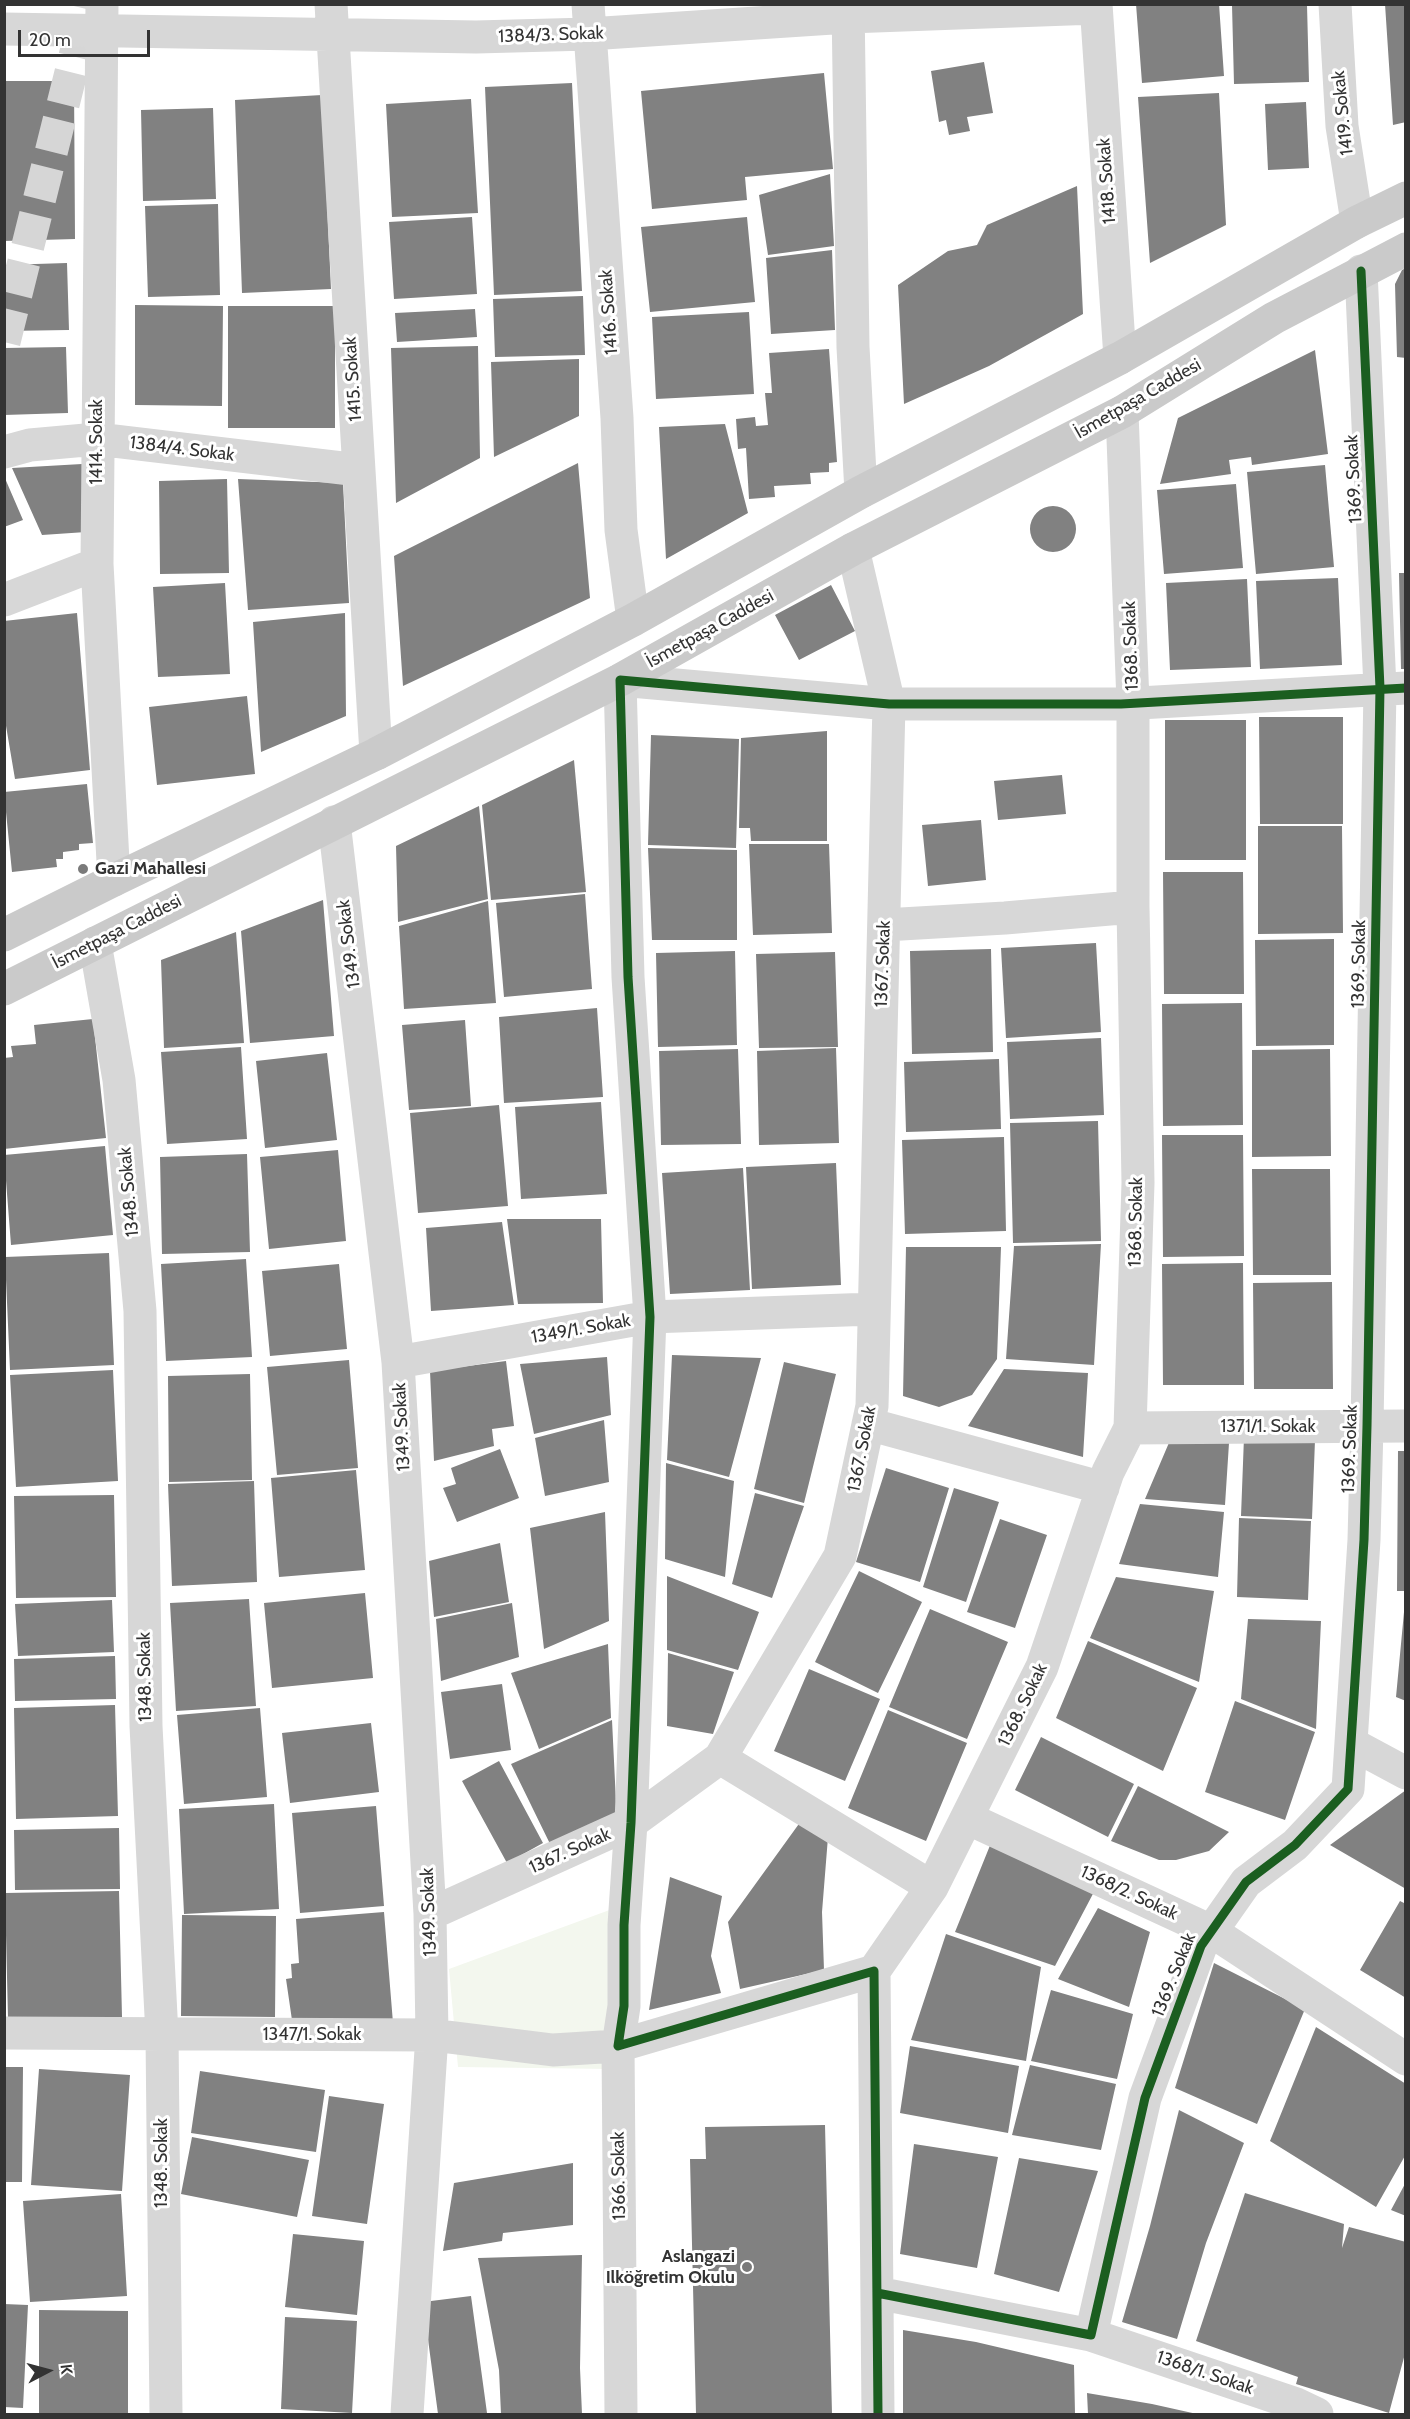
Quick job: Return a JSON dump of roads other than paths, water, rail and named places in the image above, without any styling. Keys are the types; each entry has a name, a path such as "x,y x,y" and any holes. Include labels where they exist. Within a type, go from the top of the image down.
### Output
{"main road":[{"path":"4,935 376,754 633,620 861,492 1120,358 1357,222 1406,198"},
{"name":"İsmetpaşa Caddesi","path":"4,989 620,680 853,549 1122,412 1274,318 1406,249"}],"street":[{"name":"1419. Sokak","path":"1335,4 1342,126 1357,222"},
{"name":"1384/3. Sokak","path":"4,29 102,17 331,20 476,37 588,19 1096,6"},
{"name":"1418. Sokak","path":"1096,6 1120,358"},
{"path":"848,11 853,347 861,492"},
{"name":"1414. Sokak","path":"102,17 97,564 114,880"},
{"name":"1416. Sokak","path":"588,19 617,418 621,530 633,620"},
{"name":"1415. Sokak","path":"331,20 376,754"},
{"name":"1369. Sokak","path":"1091,2335 1144,2098 1201,1946 1246,1882 1295,1845 1348,1789 1364,1540 1393,688 1361,271"},
{"name":"1368. Sokak","path":"874,1971 932,1887 1042,1667 1108,1472 1130,1428 1138,1183 1133,907 1133,703 1122,412"},
{"name":"1384/4. Sokak","path":"4,452 30,445 97,439 359,470"},
{"name":"1367. Sokak","path":"430,1914 631,1823 720,1758 840,1556 872,1407 889,704 853,549"},
{"path":"4,600 97,564"},
{"path":"620,680 889,704 1133,703 1393,688"},
{"name":"1366. Sokak","path":"620,680 628,977 650,1317 631,1823 624,1925 624,2006 618,2046 621,2415"},
{"name":"1349. Sokak","path":"334,822 398,1362 430,1914 432,2035 407,2415"},
{"path":"884,926 1133,907"},
{"name":"1348. Sokak","path":"95,943 119,1080 140,1311 146,1726 162,2035 166,2415"},
{"name":"1349/1. Sokak","path":"398,1362 650,1317 873,1309"},
{"path":"868,1424 1103,1488"},
{"name":"1371/1. Sokak","path":"1130,1428 1406,1426"},
{"path":"1352,1744 1406,1773"},
{"path":"720,1758 932,1887"},
{"name":"1368/2. Sokak","path":"967,1818 1211,1931 1406,2059"},
{"path":"874,1971 878,2415"},
{"name":"1347/1. Sokak","path":"4,2033 432,2035 553,2050 618,2046 874,1971"},
{"path":"877,2293 1091,2335"},
{"name":"1368/1. Sokak","path":"1091,2335 1296,2404 1317,2415"}],"tunnel":[{"path":"4,342 88,4"}],"place":[{"name":"Gazi Mahallesi","path":"83,869"},
{"name":"Aslangazi Ilköğretim Okulu","path":"747,2267"}]}
